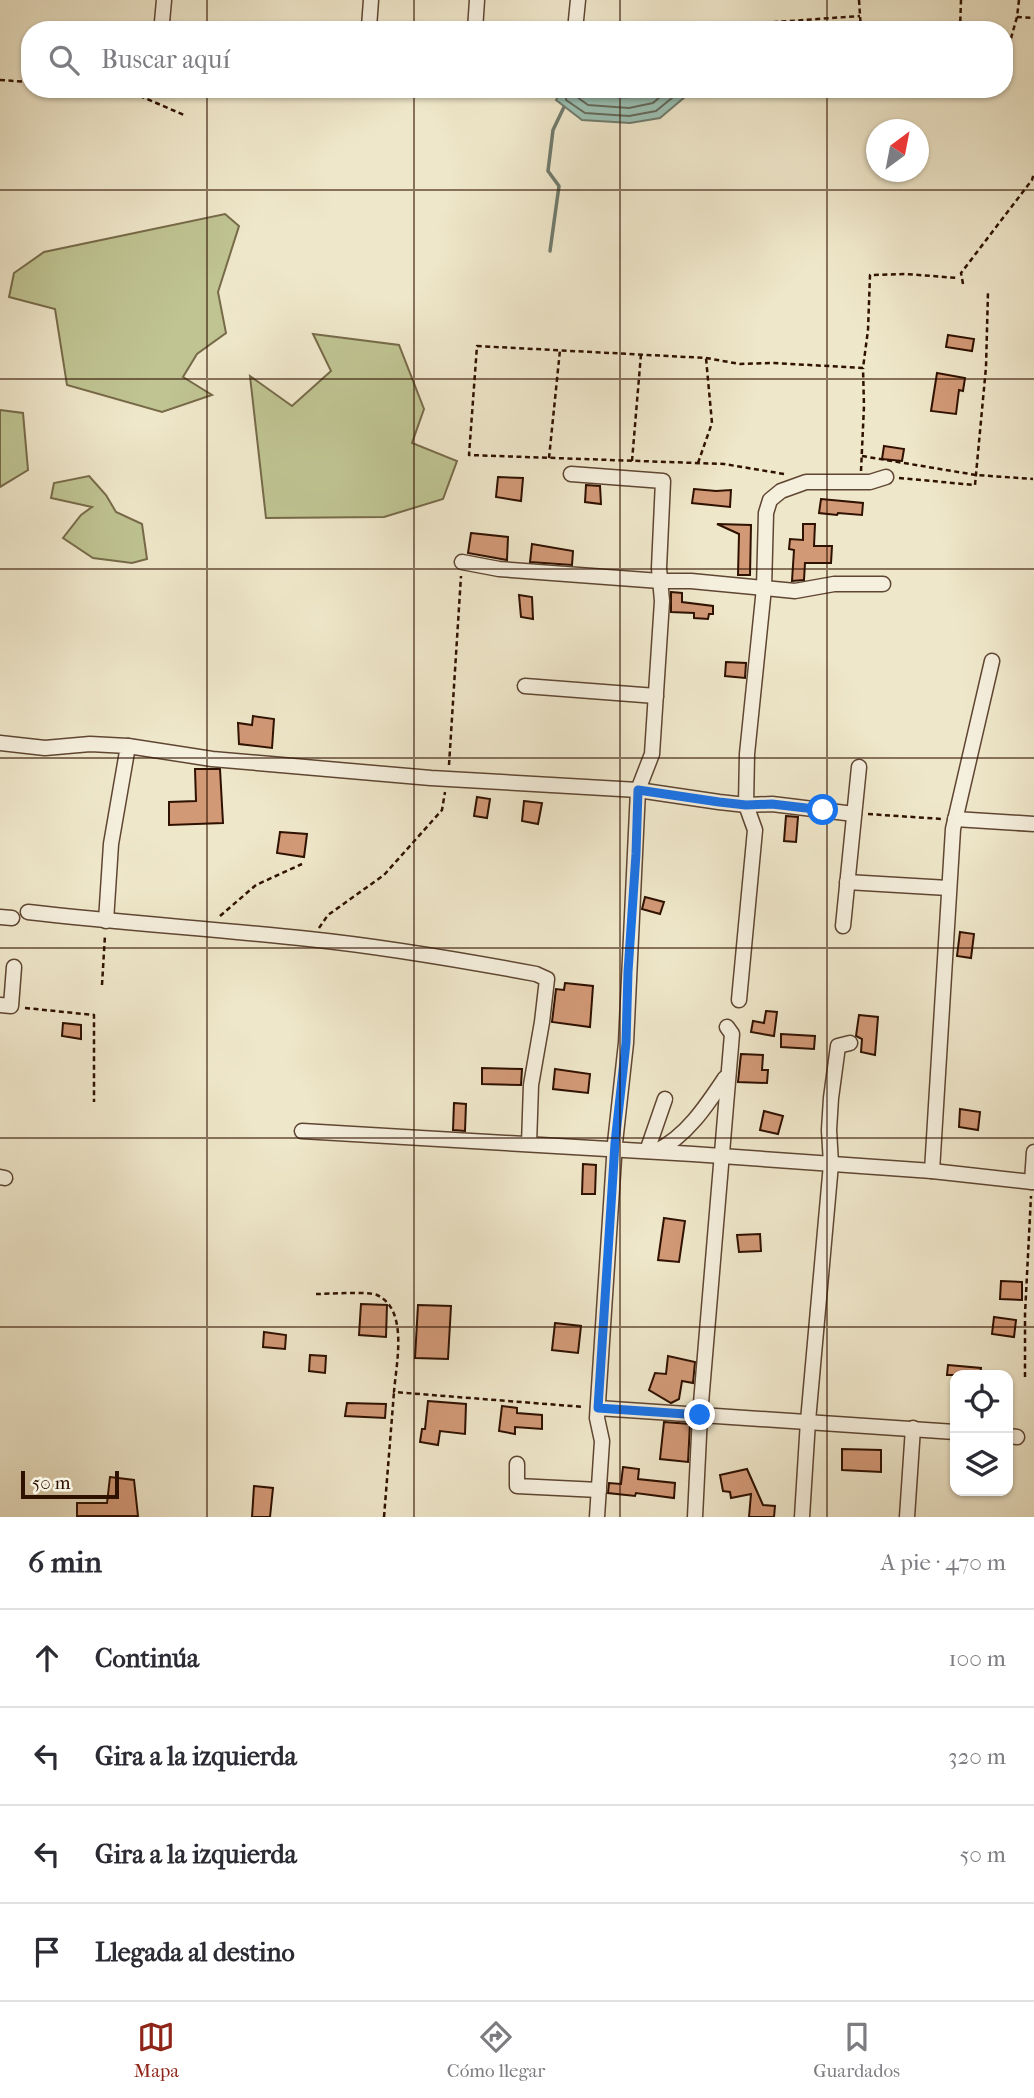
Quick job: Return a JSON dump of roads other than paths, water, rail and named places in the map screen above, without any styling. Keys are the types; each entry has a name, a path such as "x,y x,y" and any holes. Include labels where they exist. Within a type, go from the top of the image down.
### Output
{"street":[{"path":"162,21 164,0"},
{"path":"369,21 371,0"},
{"path":"476,21 477,0"},
{"path":"576,21 578,0"},
{"path":"571,474 663,481 659,568 662,601 656,696 652,754 638,790 626,1043 615,1149 597,1418 602,1441 597,1517"},
{"path":"739,1000 755,830 746,805 747,754 764,588 766,513 770,500 781,491 806,482 870,482 886,477"},
{"path":"462,562 499,569 691,581 795,591 834,584 883,584"},
{"path":"932,1171 948,888 956,819 992,661"},
{"path":"525,686 656,696"},
{"path":"0,743 45,748 90,744 128,747 212,759 431,778 638,790 746,805 772,804 854,814"},
{"path":"106,921 111,844 128,747"},
{"path":"843,926 859,767"},
{"path":"956,819 1034,824"},
{"path":"847,882 948,888"},
{"path":"28,912 312,939 460,960 536,974 547,979 531,1086 529,1144"},
{"path":"6,1006 14,967"},
{"path":"695,1517 700,1415 732,1034 727,1027"},
{"path":"802,1517 831,1164 831,1098 838,1046 850,1043"},
{"path":"651,1151 671,1144 706,1107 727,1076"},
{"path":"651,1151 665,1099"},
{"path":"302,1131 651,1151 932,1171 1033,1182 1034,1152"},
{"path":"598,1408 950,1432"},
{"path":"907,1517 913,1428"},
{"path":"517,1464 517,1486 599,1490"}],"water":[{"path":"684,98 660,118 630,123 582,120 556,100"}],"waterway":[{"path":"550,251 559,186 548,171 553,130 564,107"}]}
